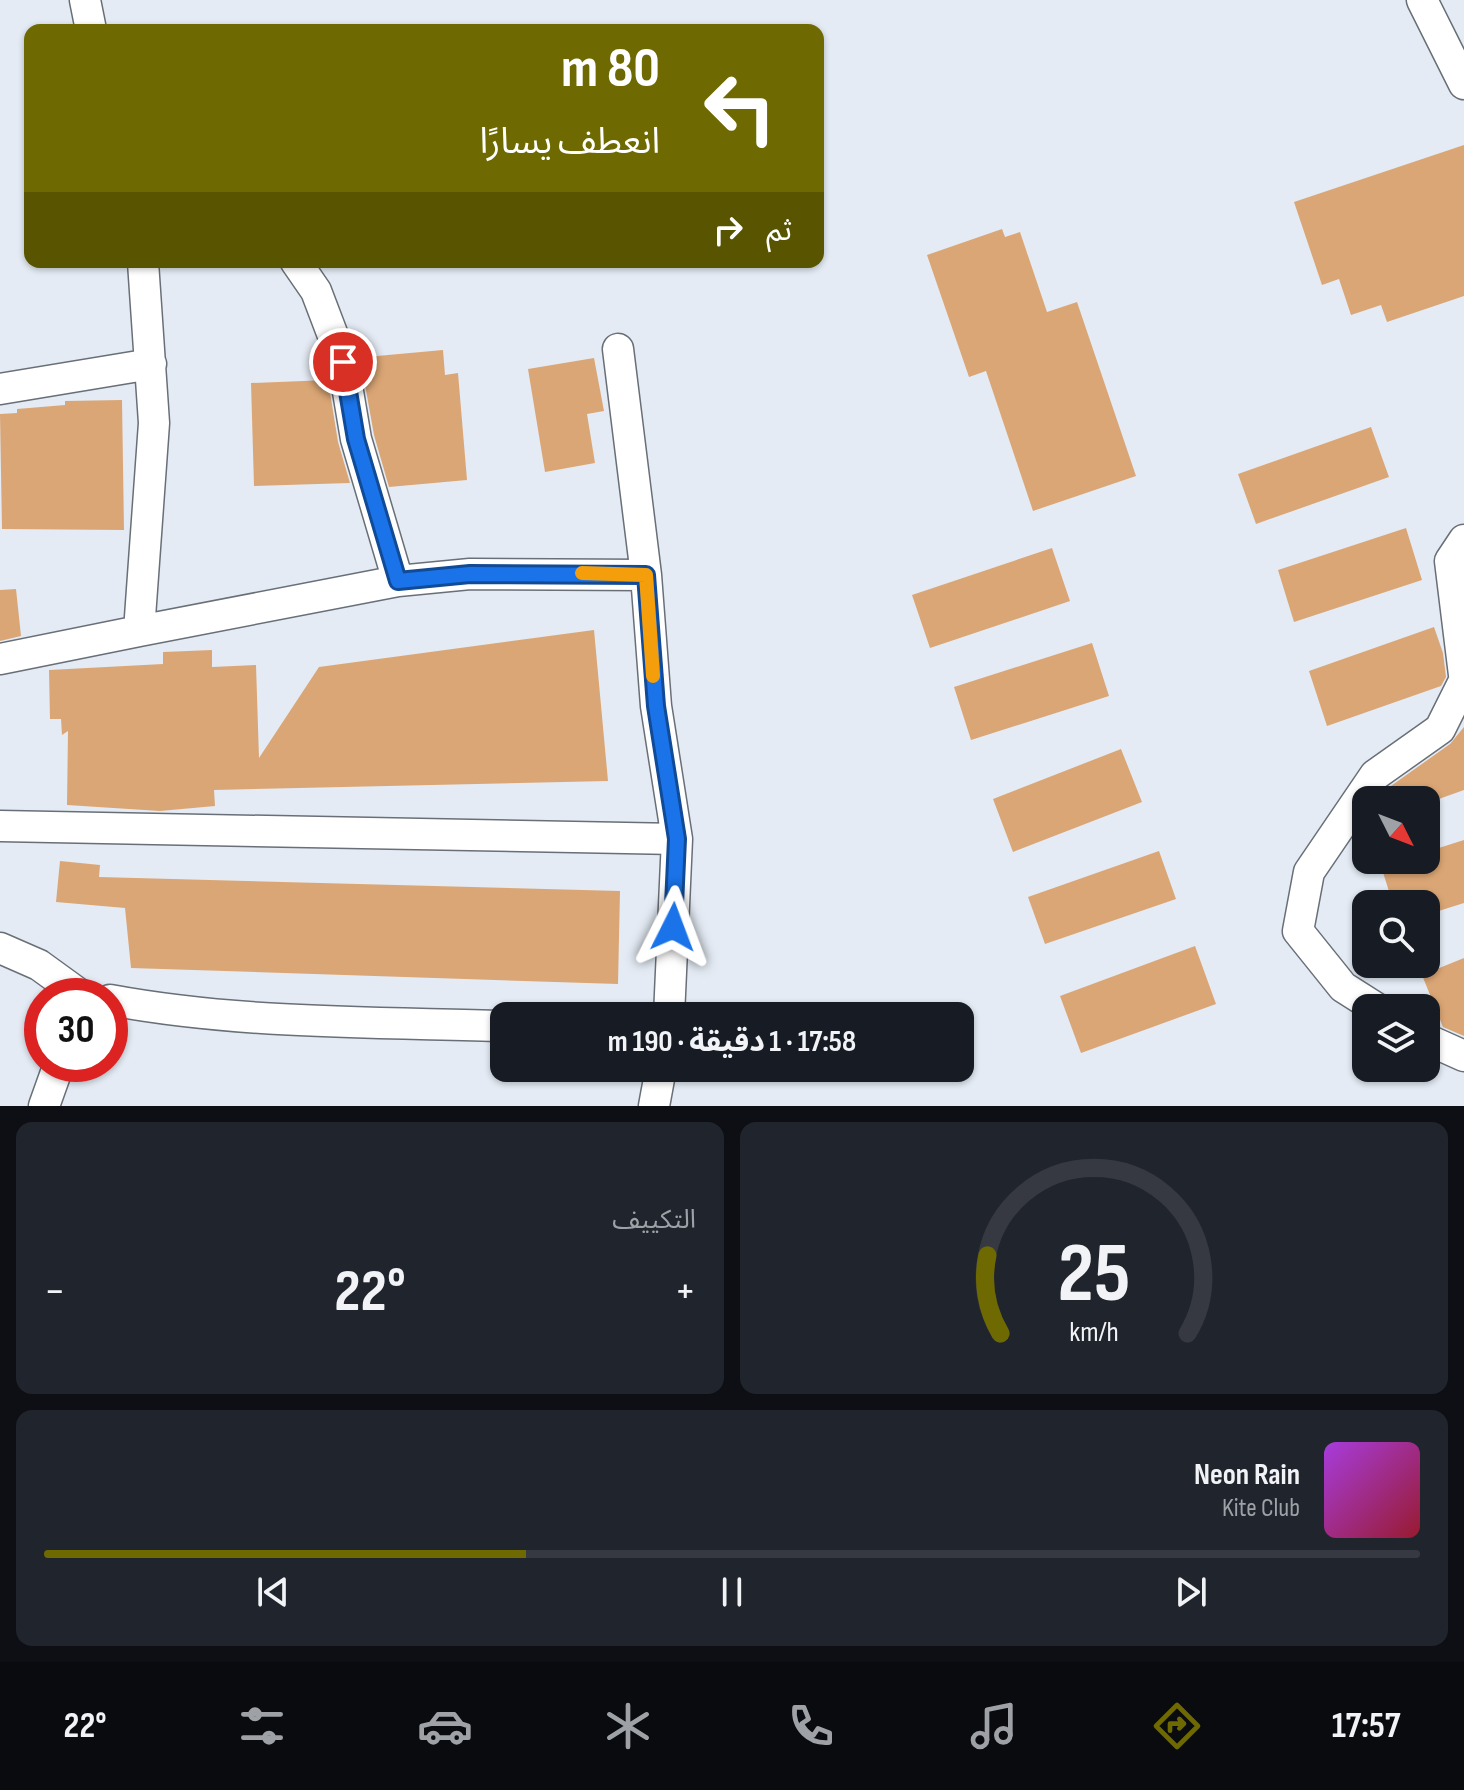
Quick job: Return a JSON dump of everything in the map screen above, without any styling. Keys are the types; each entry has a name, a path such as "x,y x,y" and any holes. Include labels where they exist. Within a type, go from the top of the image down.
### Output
{"street":[{"path":"85,0 90,24"},
{"path":"1422,0 1461,68"},
{"path":"139,631 154,423 143,268"},
{"path":"300,268 316,291 343,362 356,439 398,581"},
{"path":"618,349 646,575 656,706 677,839 670,1002"},
{"path":"0,389 151,364"},
{"path":"1464,540 1450,561 1464,675"},
{"path":"0,659 398,581 470,574 646,575"},
{"path":"1354,994 1343,987 1298,931 1309,872 1375,775 1440,729 1464,681"},
{"path":"0,826 677,839"},
{"path":"0,948 39,965 58,978"},
{"path":"128,1003 270,1019 490,1026"},
{"path":"1440,1045 1464,1056"},
{"path":"44,1106 53,1082"},
{"path":"654,1106 658,1082"}],"building":[{"path":"1464,145 1464,296 1387,322 1381,305 1351,315 1339,279 1322,285 1294,202"},
{"path":"1002,229 1005,237 1020,232 1047,312 1077,302 1136,476 1033,511 986,371 969,377 927,255"},
{"path":"443,350 445,375 458,373 467,480 389,487 374,435 364,379 368,379 366,357"},
{"path":"594,358 604,411 587,414 595,463 545,472 528,369"},
{"path":"328,380 338,442 350,483 254,486 251,383"},
{"path":"122,400 124,530 2,529 0,414 17,413 17,409 65,405 65,401"},
{"path":"1371,427 1389,477 1256,524 1238,474"},
{"path":"1406,528 1422,580 1294,622 1278,570"},
{"path":"1052,548 1070,601 930,648 912,595"},
{"path":"16,589 21,636 0,641 0,590"},
{"path":"1434,627 1443,653 1446,677 1441,686 1327,726 1309,671"},
{"path":"594,630 608,781 214,790 215,806 160,811 67,805 68,731 62,735 61,719 50,719 49,670 163,664 163,652 212,650 212,667 256,665 259,758 319,667"},
{"path":"1092,643 1109,696 971,740 954,687"},
{"path":"1464,727 1464,790 1440,799 1440,786 1391,786 1450,744"},
{"path":"1121,749 1142,802 1013,852 993,799"},
{"path":"1464,840 1464,903 1440,911 1440,890 1389,890 1384,874 1440,874 1440,848"},
{"path":"1159,851 1176,899 1045,944 1028,897"},
{"path":"60,861 100,865 99,877 620,891 618,984 131,968 125,908 56,902"},
{"path":"1195,946 1216,1004 1081,1053 1060,996"},
{"path":"1464,958 1464,1036 1443,1027 1440,994 1430,994 1423,978 1440,978 1440,968"}],"slow traffic":[{"path":"582,573 646,575 653,676"}],"route":[{"path":"343,362 356,439 381,532 398,581 470,574 608,572 646,575 656,706 677,839 673,927"}]}
